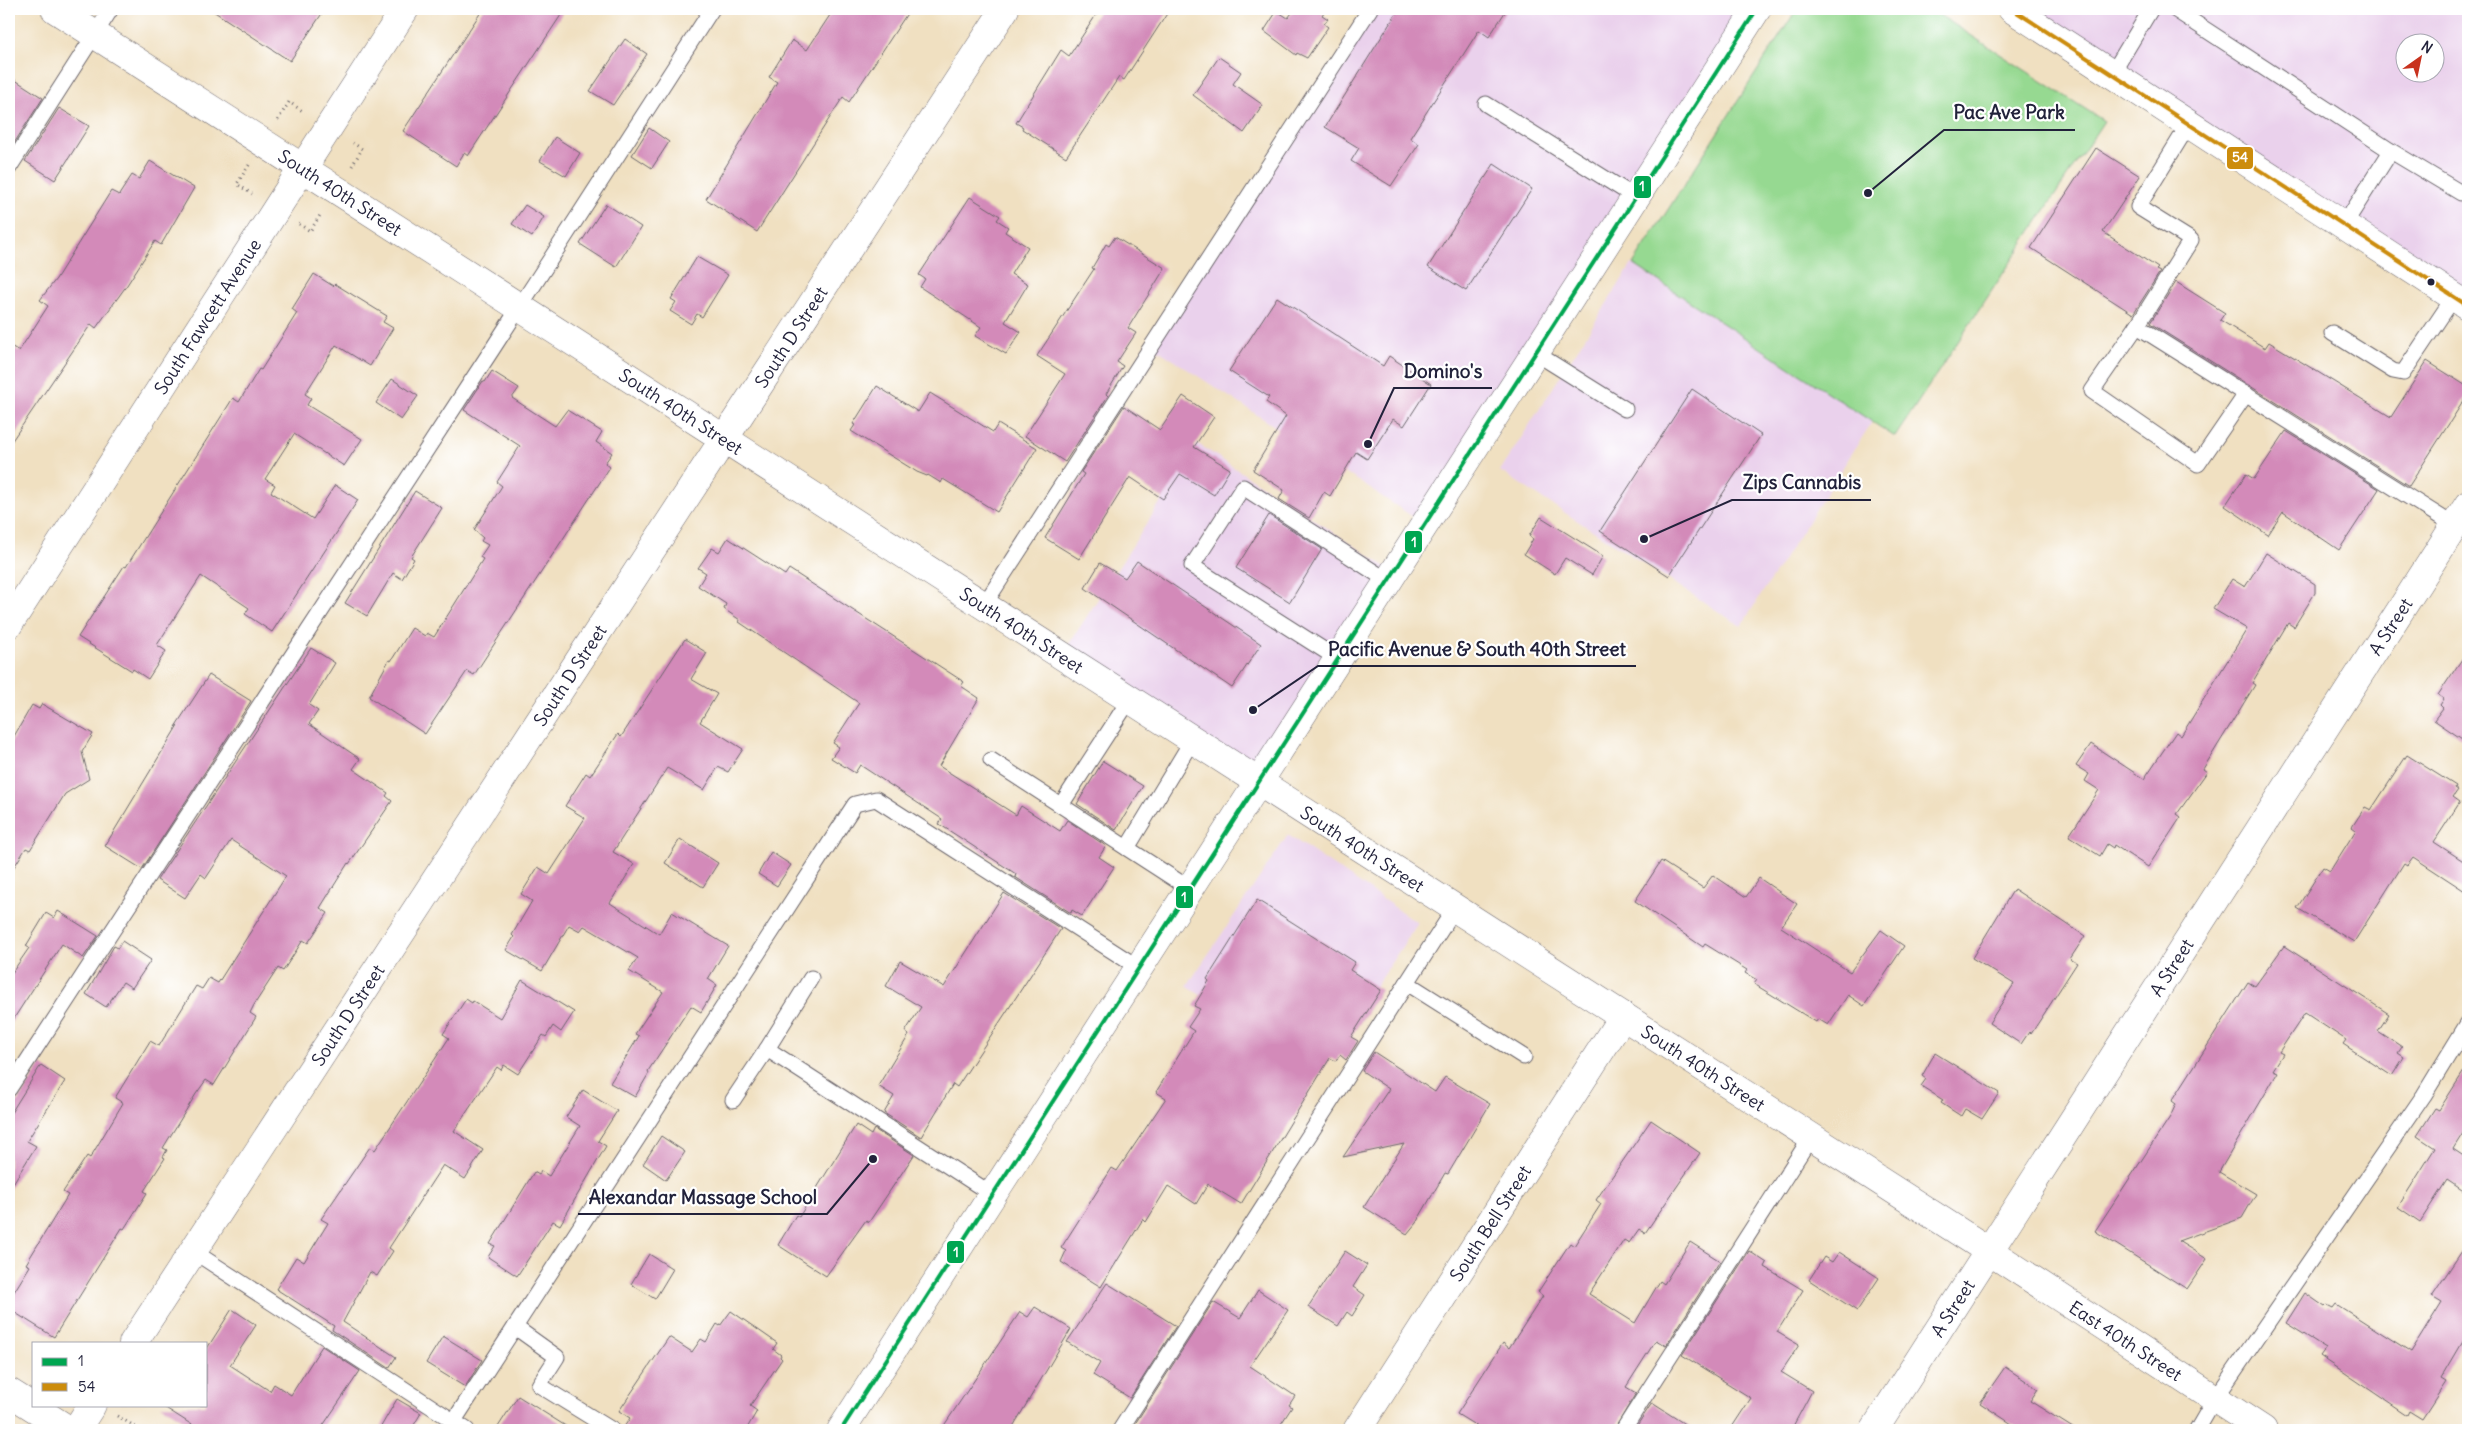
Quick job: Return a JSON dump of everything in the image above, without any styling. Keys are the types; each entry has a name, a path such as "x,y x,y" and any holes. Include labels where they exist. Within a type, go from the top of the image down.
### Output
{"street":[{"name":"South 40th Street","path":"55,9 1989,1251"},
{"name":"South Fawcett Avenue","path":"9,624 405,9"},
{"name":"South D Street","path":"134,1342 1005,9"},
{"path":"841,1430 1534,352 1757,9"},
{"path":"2012,9 2461,302"},
{"name":"A Street","path":"1874,1430 2462,515"},
{"name":"South Bell Street","path":"1357,1430 1623,1016"},
{"name":"East 40th Street","path":"1989,1251 2263,1430"},
{"path":"9,1392 69,1430"},
{"path":"76,1430 104,1410"}],"lane":[{"path":"9,168 111,9"},
{"path":"9,1089 520,307 712,9"},
{"path":"984,605 1370,9"},
{"path":"2112,74 2151,9"},
{"path":"2174,9 2391,151 2461,192"},
{"path":"1486,104 1634,197"},
{"path":"2189,124 2138,207 2191,240 2137,326 2092,391 2198,464 2246,394"},
{"path":"2344,225 2391,151"},
{"path":"2332,333 2393,371 2403,373 2461,302"},
{"path":"2137,326 2246,394 2462,515"},
{"path":"1534,352 1625,409"},
{"path":"1338,659 1192,566 1243,487 1388,580"},
{"path":"1061,805 1130,699"},
{"path":"1127,848 1193,740"},
{"path":"991,760 1190,889"},
{"path":"451,1426 855,804 876,799 1139,968"},
{"path":"1120,1430 1455,908"},
{"path":"733,1100 811,978"},
{"path":"1407,983 1524,1057"},
{"path":"2197,1430 2215,1399 2424,1095 2468,1023"},
{"path":"767,1049 993,1195"},
{"path":"1623,1430 1811,1137"},
{"path":"193,1251 451,1426 467,1430"},
{"path":"515,1327 557,1357 539,1385 612,1430"}],"path":[{"path":"277,122 289,102 310,116"},
{"path":"349,140 362,149 349,170"},
{"path":"251,163 237,184 253,195"},
{"path":"293,220 310,231 324,209"},
{"path":"104,1410 136,1427 134,1430"}],"shaded area":[{"path":"1370,9 1757,9 1424,524 1152,346"},
{"path":"2012,9 2468,9 2468,306"},
{"path":"1632,264 1872,422 1741,626 1500,471"},
{"path":"1198,444 1394,572 1259,782 1062,655"},
{"path":"1288,835 1418,923 1317,1073 1187,986"}],"green space":[{"path":"1797,9 1930,9 2104,121 1895,437 1633,264"}],"building":[{"path":"210,9 325,9 290,61"},
{"path":"483,9 565,9 468,156 464,153 456,166 403,131"},
{"path":"834,9 910,9 849,102 843,97 757,232 706,199 777,82 769,77 792,40 807,50"},
{"path":"1100,9 1170,9 1124,80 1119,77 1066,157 1022,129 1023,127 1016,123 1061,50 1069,56"},
{"path":"1295,9 1326,9 1322,15 1328,19 1324,24 1328,27 1307,58 1297,53 1296,55 1264,31 1277,11 1288,18"},
{"path":"1399,9 1507,9 1489,37 1479,30 1410,138 1419,144 1391,186 1351,161 1359,148 1325,127"},
{"path":"625,39 647,54 613,105 590,91"},
{"path":"1219,57 1241,72 1233,84 1263,105 1244,133 1193,95"},
{"path":"9,76 43,98 9,151"},
{"path":"59,108 89,126 55,180 25,161"},
{"path":"649,128 669,142 652,168 632,155"},
{"path":"555,137 580,153 566,176 540,161"},
{"path":"2096,148 2140,176 2103,232 2158,268 2156,270 2160,272 2133,314 2031,248"},
{"path":"150,161 194,188 161,245 155,241 127,285 96,328 91,324 9,445 9,345 19,351 48,306 40,300 56,279 111,191 119,195 132,175 139,179"},
{"path":"1494,164 1532,189 1466,291 1428,267"},
{"path":"970,197 1000,216 997,220 1008,227 1005,232 1028,247 1011,274 1028,284 1005,322 1021,332 1006,354 975,336 981,327 920,287 925,279 919,275"},
{"path":"606,204 641,227 616,267 580,244"},
{"path":"525,205 544,217 532,237 512,224"},
{"path":"1115,237 1165,268 1128,328 1136,333 1117,362 1123,366 1106,394 1108,396 1065,462 1025,436 1065,374 1037,356 1094,269 1092,268 1106,244 1109,246"},
{"path":"697,257 728,275 702,317 697,314 691,324 670,311 676,302 671,299"},
{"path":"314,274 333,286 335,284 387,316 383,322 393,328 370,366 336,345 305,394 311,398 307,405 362,439 344,466 294,434 265,479 275,485 271,492 313,519 335,485 358,500 272,632 245,614 249,608 201,576 157,645 166,651 148,679 78,637 124,566 126,567 233,398 239,402 259,369 261,370 297,313 292,309"},
{"path":"2176,282 2225,313 2220,320 2265,348 2269,342 2391,417 2427,361 2468,387 2468,394 2409,486 2150,323"},
{"path":"1277,297 1383,366 1389,356 1431,384 1404,426 1393,419 1367,459 1356,452 1330,496 1324,492 1309,518 1279,499 1284,490 1253,470 1286,416 1266,402 1269,397 1229,371"},
{"path":"492,371 519,388 512,398 555,426 567,410 602,432 596,442 612,453 605,463 610,467 474,675 467,671 425,734 369,697 389,660 391,661 412,628 425,636 427,633 434,637 483,559 480,557 488,545 481,541 483,538 474,530 502,486 497,482 520,446 464,410"},
{"path":"392,379 418,396 401,420 376,403"},
{"path":"877,386 918,412 930,393 993,432 998,424 1037,448 997,512 943,479 941,483 928,475 917,472 851,431 855,425 853,424"},
{"path":"1692,389 1761,435 1669,576 1600,531"},
{"path":"1183,396 1214,417 1194,447 1230,469 1214,495 1180,474 1163,499 1130,477 1079,559 1045,538 1084,474 1081,472 1124,406 1160,430"},
{"path":"2286,431 2379,489 2339,550 2283,512 2268,535 2225,506 2246,474 2254,479"},
{"path":"415,491 442,508 411,557 414,559 402,579 393,573 367,616 345,603"},
{"path":"1269,515 1322,549 1290,602 1236,568"},
{"path":"1541,517 1603,556 1592,575 1565,558 1555,574 1524,554 1533,539 1529,536"},
{"path":"728,538 785,575 789,569 964,682 961,686 979,698 939,766 1016,815 1021,806 1060,831 1067,820 1106,846 1099,857 1114,867 1082,916 1072,910 1071,913 1015,877 1016,874 939,824 942,819 860,765 855,773 831,758 839,747 833,743 859,703 739,622 740,620 724,609 726,604 698,586 706,573 698,568 712,548 719,552"},
{"path":"2266,553 2315,584 2315,593 2294,627 2288,623 2252,683 2255,685 2203,769 2207,772 2177,814 2181,817 2148,867 2114,845 2113,848 2107,844 2100,856 2069,836 2099,790 2085,781 2089,774 2076,766 2091,744 2144,779 2176,732 2181,736 2247,629 2213,609 2232,579 2245,587"},
{"path":"1137,561 1261,644 1232,688 1085,588 1100,563 1125,578"},
{"path":"685,639 707,653 691,679 717,694 700,722 743,749 728,772 718,767 704,790 667,768 613,852 634,864 610,903 659,934 672,912 728,946 708,979 717,985 701,1012 691,1006 648,1071 649,1073 635,1097 610,1083 639,1036 635,1034 663,992 629,971 638,958 584,926 580,931 569,925 542,971 506,950 514,937 512,935 532,901 521,894 538,867 549,874 585,818 565,806 586,773 590,776 618,734 621,737"},
{"path":"311,648 335,663 309,705 318,711 309,724 360,759 353,769 388,793 386,796 392,801 348,863 320,908 328,913 308,943 303,940 283,971 278,968 254,1005 250,1013 256,1017 214,1085 206,1080 196,1094 163,1148 167,1150 163,1157 165,1158 144,1191 147,1193 124,1229 122,1228 54,1337 9,1309 9,1300 30,1266 26,1264 68,1195 63,1192 87,1156 90,1158 123,1103 115,1098 150,1041 159,1046 196,986 202,989 209,978 218,983 286,876 231,840 206,878 201,874 185,898 157,880"},
{"path":"2468,650 2468,743 2434,720 2443,708 2440,705 2444,699 2438,695"},
{"path":"209,675 251,701 142,869 105,846 178,725 175,727"},
{"path":"42,704 93,734 82,752 89,779 65,794 30,850 26,848 9,875 9,745 32,705 39,709"},
{"path":"2407,755 2456,786 2455,788 2458,790 2453,797 2460,802 2434,842 2468,864 2468,893 2413,857 2407,865 2404,863 2354,942 2297,908 2323,867 2330,871 2356,830 2352,827 2365,807 2371,810"},
{"path":"1103,761 1143,786 1116,830 1077,804"},
{"path":"680,839 718,863 703,887 665,863"},
{"path":"771,852 791,865 777,886 758,874"},
{"path":"1661,861 1703,888 1713,875 1746,897 1759,878 1797,904 1781,927 1850,972 1881,930 1904,946 1864,1006 1848,995 1828,1025 1818,1019 1816,1022 1754,984 1757,980 1745,973 1747,970 1705,944 1703,947 1635,901"},
{"path":"2014,889 2085,936 2070,959 2077,963 2031,1034 2029,1032 2021,1044 1989,1023 2014,984 1972,958"},
{"path":"1004,893 1061,929 957,1087 953,1084 921,1137 884,1113 894,1096 878,1086 909,1035 905,1032 921,1007 886,986 900,961 944,987"},
{"path":"1257,900 1355,962 1350,970 1381,990 1351,1037 1358,1041 1346,1060 1340,1055 1336,1061 1330,1058 1241,1204 1208,1184 1196,1204 1168,1186 1146,1222 1143,1219 1101,1287 1061,1262 1066,1251 1061,1248 1112,1168 1117,1171 1166,1098 1156,1092 1194,1031 1188,1027 1200,1009 1194,1006 1209,981 1207,979"},
{"path":"58,911 98,936 83,958 62,944 9,1026 9,977 29,948 26,946 46,913 54,918"},
{"path":"122,941 151,960 132,988 123,982 106,1007 86,994 114,946 118,948"},
{"path":"2284,946 2389,1014 2378,1031 2402,1047 2398,1053 2404,1057 2392,1076 2343,1044 2346,1040 2305,1013 2279,1052 2283,1054 2273,1070 2278,1072 2219,1172 2256,1194 2242,1218 2178,1241 2207,1259 2187,1289 2095,1231 2170,1117 2176,1104 2172,1101 2248,982 2255,986"},
{"path":"522,980 574,1012 561,1032 553,1026 546,1037 543,1035 518,1074 504,1065 501,1070 497,1067 454,1131 483,1150 465,1179 443,1165 389,1248 393,1251 377,1276 370,1272 343,1322 396,1357 389,1368 332,1330 334,1326 276,1289 296,1257 304,1262 328,1223 321,1219 370,1147 375,1150 449,1038 443,1034 466,999 472,1003 473,1001 500,1018"},
{"path":"1374,1052 1435,1092 1445,1077 1490,1104 1448,1174 1445,1173 1416,1223 1407,1234 1364,1207 1404,1144 1343,1157 1389,1089 1362,1071"},
{"path":"1935,1053 1999,1093 1982,1119 1965,1109 1961,1116 1941,1103 1943,1100 1921,1086 1926,1079 1922,1076"},
{"path":"41,1065 65,1081 27,1141 36,1146 9,1190 9,1116"},
{"path":"2468,1065 2468,1125 2453,1149 2468,1159 2468,1194 2447,1180 2420,1222 2398,1207 2435,1148 2417,1136 2435,1108 2439,1110"},
{"path":"583,1090 617,1111 598,1141 606,1146 560,1225 553,1221 517,1276 488,1257 495,1246 490,1244 534,1172 539,1175 541,1171 549,1176 580,1126 566,1117"},
{"path":"1651,1120 1700,1153 1645,1233 1639,1229 1629,1243 1624,1240 1589,1294 1635,1323 1660,1281 1664,1284 1690,1242 1720,1261 1666,1346 1656,1340 1626,1387 1636,1393 1614,1430 1483,1430 1457,1414 1503,1343 1509,1348 1543,1296 1538,1292 1570,1243 1574,1246 1601,1204 1596,1200"},
{"path":"856,1125 871,1135 874,1129 914,1155 869,1222 866,1220 826,1276 778,1245 796,1215 799,1217"},
{"path":"661,1136 685,1152 666,1180 643,1164"},
{"path":"2468,1242 2468,1333 2441,1379 2446,1382 2422,1419 2409,1411 2407,1415 2320,1356 2326,1348 2286,1323 2305,1293 2325,1307 2327,1305 2333,1308 2336,1304 2411,1352 2442,1302 2432,1296"},
{"path":"1345,1251 1367,1265 1353,1287 1365,1295 1352,1316 1347,1312 1338,1326 1308,1307"},
{"path":"1749,1251 1767,1263 1765,1267 1803,1290 1777,1332 1799,1345 1781,1372 1812,1391 1791,1430 1730,1430 1751,1398 1682,1355"},
{"path":"1839,1252 1879,1278 1857,1311 1809,1280 1824,1257 1832,1262"},
{"path":"649,1254 673,1269 655,1299 631,1284"},
{"path":"1107,1283 1176,1326 1130,1398 1093,1375 1100,1363 1067,1342"},
{"path":"1258,1290 1288,1310 1250,1366 1295,1396 1289,1405 1292,1407 1277,1430 1131,1430 1213,1302 1240,1318"},
{"path":"1035,1307 1071,1329 1011,1430 941,1430 1020,1312 1028,1317"},
{"path":"232,1309 256,1325 230,1365 270,1391 274,1384 291,1395 322,1346 360,1371 320,1430 200,1430 163,1406 208,1406 208,1347"},
{"path":"731,1311 777,1343 773,1349 781,1355 782,1359 750,1406 757,1411 746,1430 622,1430 630,1418 619,1411 669,1337 692,1352 701,1339 706,1342 717,1324 720,1326"},
{"path":"443,1336 482,1360 465,1387 426,1363"},
{"path":"2005,1367 2038,1389 2030,1401 2076,1430 2021,1430 1980,1403"},
{"path":"518,1396 572,1430 496,1430"},
{"path":"397,1399 421,1413 411,1430 379,1430"},
{"path":"1652,1403 1694,1430 1634,1430"}],"transit line":[{"name":"1","path":"841,1430 1757,9"},
{"name":"54","path":"2012,9 2468,306"}],"place":[{"name":"Pac Ave Park","path":"1868,193"},
{"name":"Domino's","path":"1368,444"},
{"name":"Zips Cannabis","path":"1644,539"},
{"name":"Pacific Avenue & South 40th Street","path":"1253,710"},
{"name":"Alexandar Massage School","path":"873,1159"}]}
